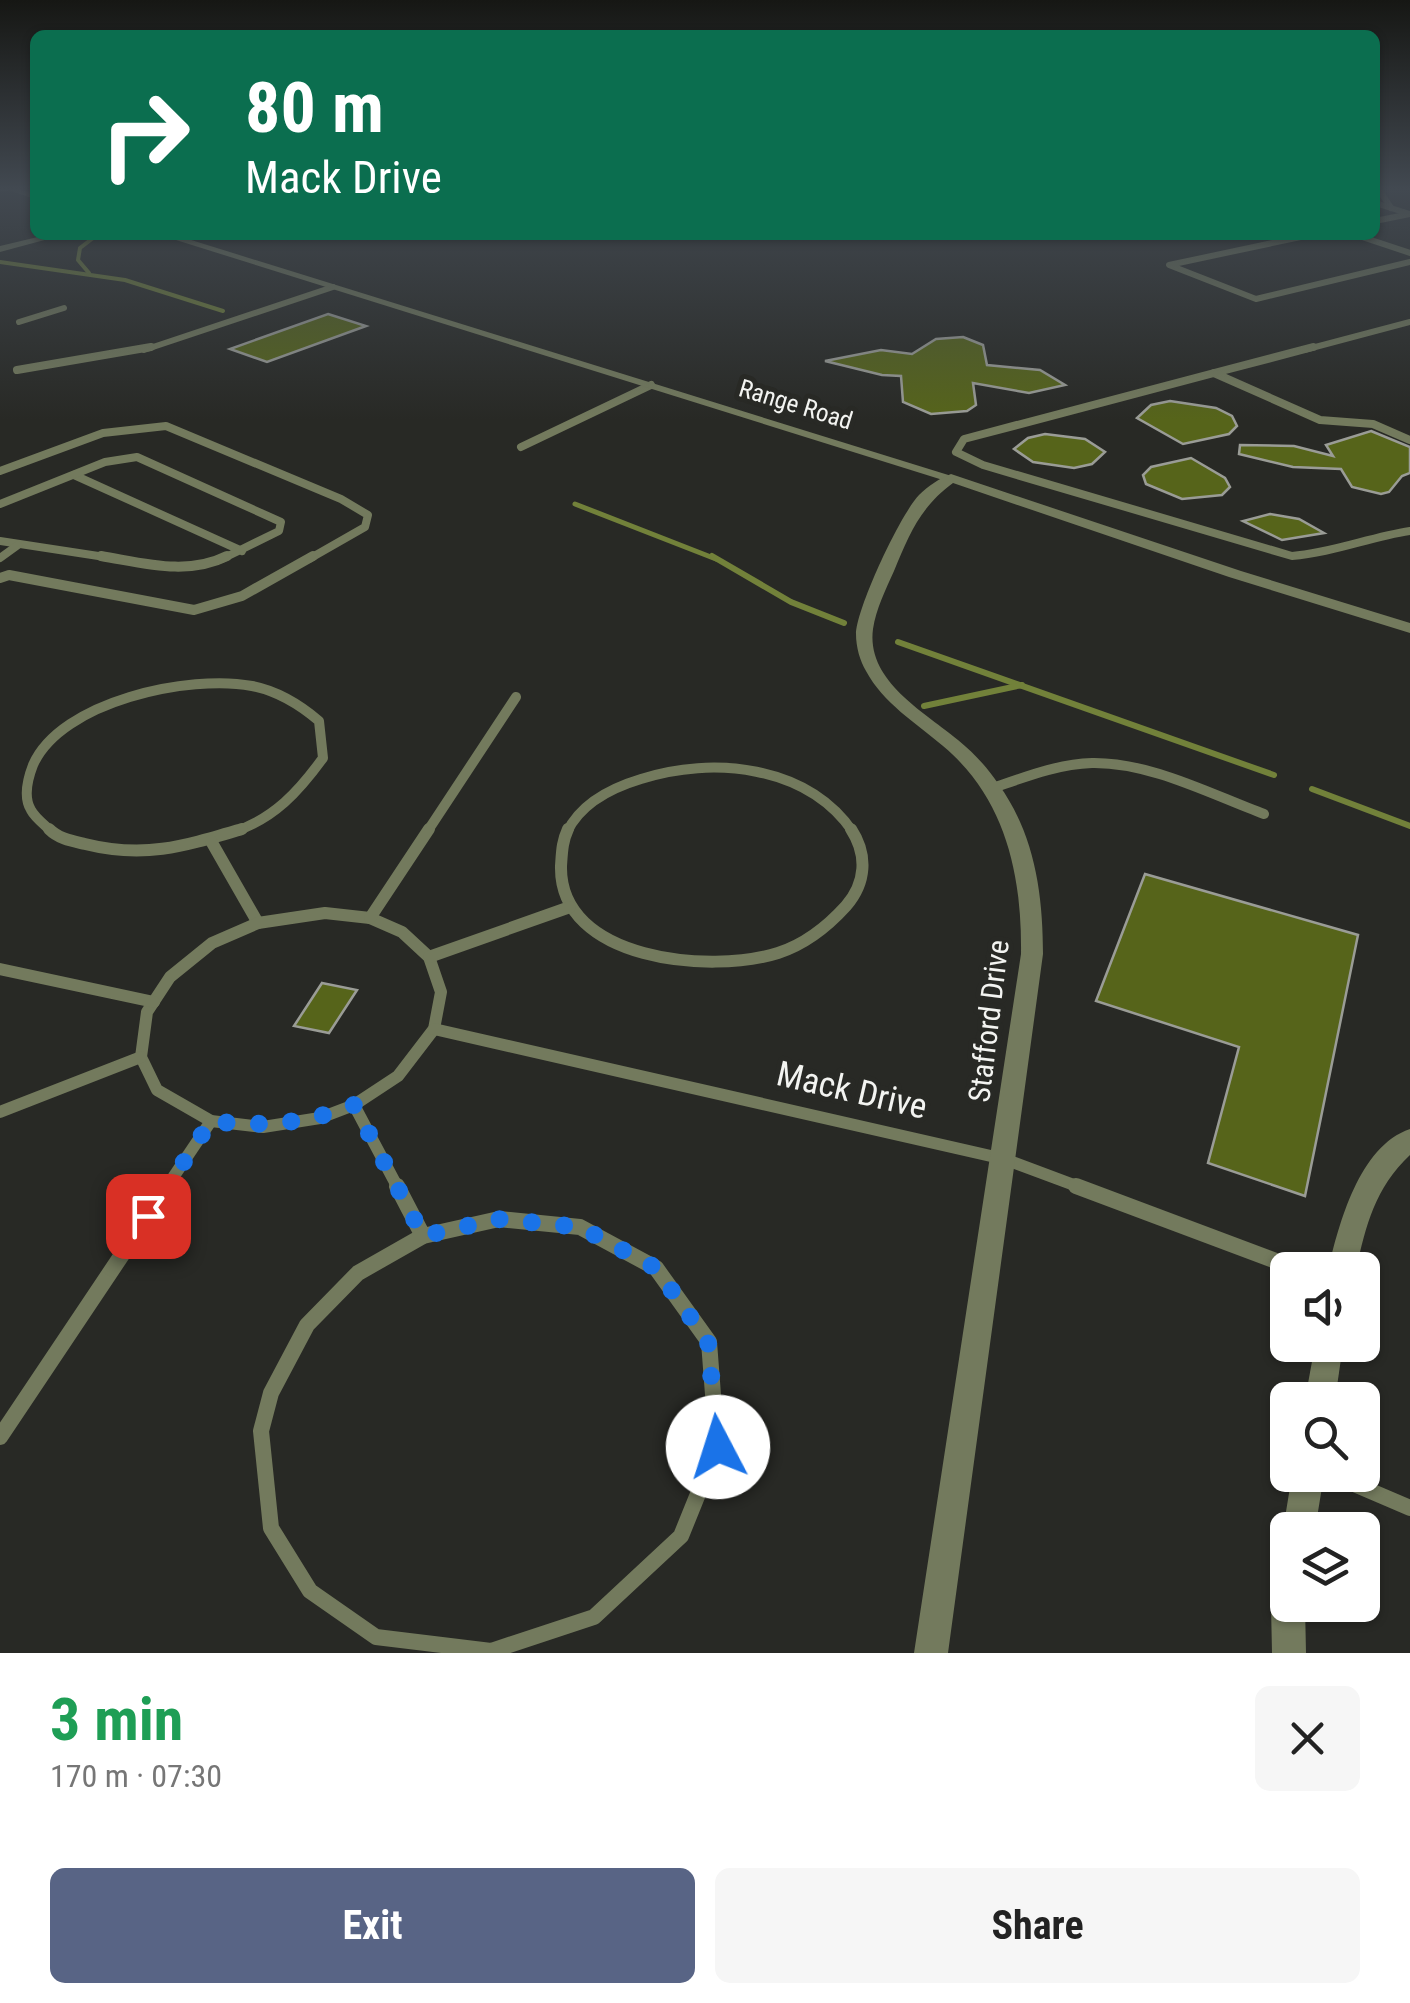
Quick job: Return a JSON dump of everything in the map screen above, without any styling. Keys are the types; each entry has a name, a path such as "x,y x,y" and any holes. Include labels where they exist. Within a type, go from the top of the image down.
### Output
{"street":[{"name":"Range Road","path":"264,265 951,478 1235,574 1410,628"},
{"name":"Stafford Drive","path":"932,1653 1004,1159 1034,914 1028,871 992,788 965,755 896,696 876,674 866,652 865,629 873,606 922,500 951,478"},
{"path":"1346,1252 1357,1204 1376,1168 1410,1138"},
{"path":"1288,1622 1289,1653"}],"lane":[{"path":"1169,265 1256,299 1397,265"},
{"path":"17,370 140,351 333,286"},
{"path":"19,322 64,308"},
{"path":"1410,322 978,435 964,440 956,452 984,466 1292,556 1318,554 1375,536 1410,531"},
{"path":"1214,373 1320,420 1373,424 1410,440"},
{"path":"521,448 652,385"},
{"path":"0,471 115,429 144,424 166,426 368,515 365,527 242,596 194,610 3,576"},
{"path":"0,504 105,462 137,457 280,522 279,531 204,567 180,568 0,541"},
{"path":"74,475 242,551"},
{"path":"0,558 18,545"},
{"path":"204,682 242,683 293,697 319,721 323,758 294,798 249,827 211,841 173,850 118,852 57,837 28,808 28,776 46,746 82,717 126,698 204,682"},
{"path":"370,918 516,698"},
{"path":"992,788 1055,767 1095,762 1127,767 1264,814"},
{"path":"716,766 760,771 805,787 845,817 862,849 864,878 845,914 812,941 764,959 704,965 641,955 602,936 570,908 557,875 562,839 586,806 622,784 676,768 716,766"},
{"path":"211,841 258,924"},
{"path":"429,957 570,908"},
{"path":"325,913 370,918 402,932 429,957 441,992 434,1029 398,1076 354,1105 320,1118 263,1127 211,1121 158,1090 141,1056 147,1012 170,976 212,943 258,924 325,913"},
{"path":"0,969 154,1002"},
{"name":"Mack Drive","path":"434,1029 1004,1159 1270,1259"},
{"path":"0,1112 141,1056"},
{"path":"354,1105 423,1236"},
{"path":"0,1437 211,1121"},
{"path":"498,1219 580,1227 656,1268 708,1342 718,1447 680,1536 594,1617 491,1652 376,1636 310,1591 270,1528 261,1431 280,1376 307,1325 358,1273 423,1236 498,1219"},
{"path":"1372,1492 1410,1508"}],"building":[{"path":"328,314 366,326 267,362 230,349"},
{"path":"963,337 983,345 987,365 1040,370 1065,385 1029,393 973,383 976,405 967,411 931,414 903,402 901,376 825,361 881,350 912,354 936,339"},
{"path":"1170,401 1216,408 1232,416 1237,426 1229,434 1183,444 1137,418 1151,405"},
{"path":"1371,431 1410,447 1410,473 1402,476 1389,492 1381,494 1352,487 1341,469 1293,467 1239,454 1240,445 1294,446 1333,456 1326,445"},
{"path":"1045,434 1085,439 1105,452 1092,464 1074,468 1033,462 1014,449 1028,438"},
{"path":"1191,458 1225,478 1230,487 1222,495 1182,499 1146,484 1143,475 1151,467"},
{"path":"1270,514 1299,519 1324,533 1282,540 1243,521"},
{"path":"1145,874 1358,935 1305,1196 1208,1163 1239,1047 1096,1001"},
{"path":"322,983 357,990 329,1033 294,1026"}],"waterway":[{"path":"22,265 125,280 223,311"},
{"path":"82,265 89,273"},
{"path":"575,504 716,559"},
{"path":"712,556 791,602 844,623"},
{"path":"898,642 1020,685"},
{"path":"924,706 1020,685"},
{"path":"1020,685 1274,775"},
{"path":"1312,789 1410,826"}],"route":[{"path":"148,1216 211,1121 263,1127 320,1118 354,1105 423,1236 498,1219 580,1227 656,1268 708,1342 718,1447"}]}
